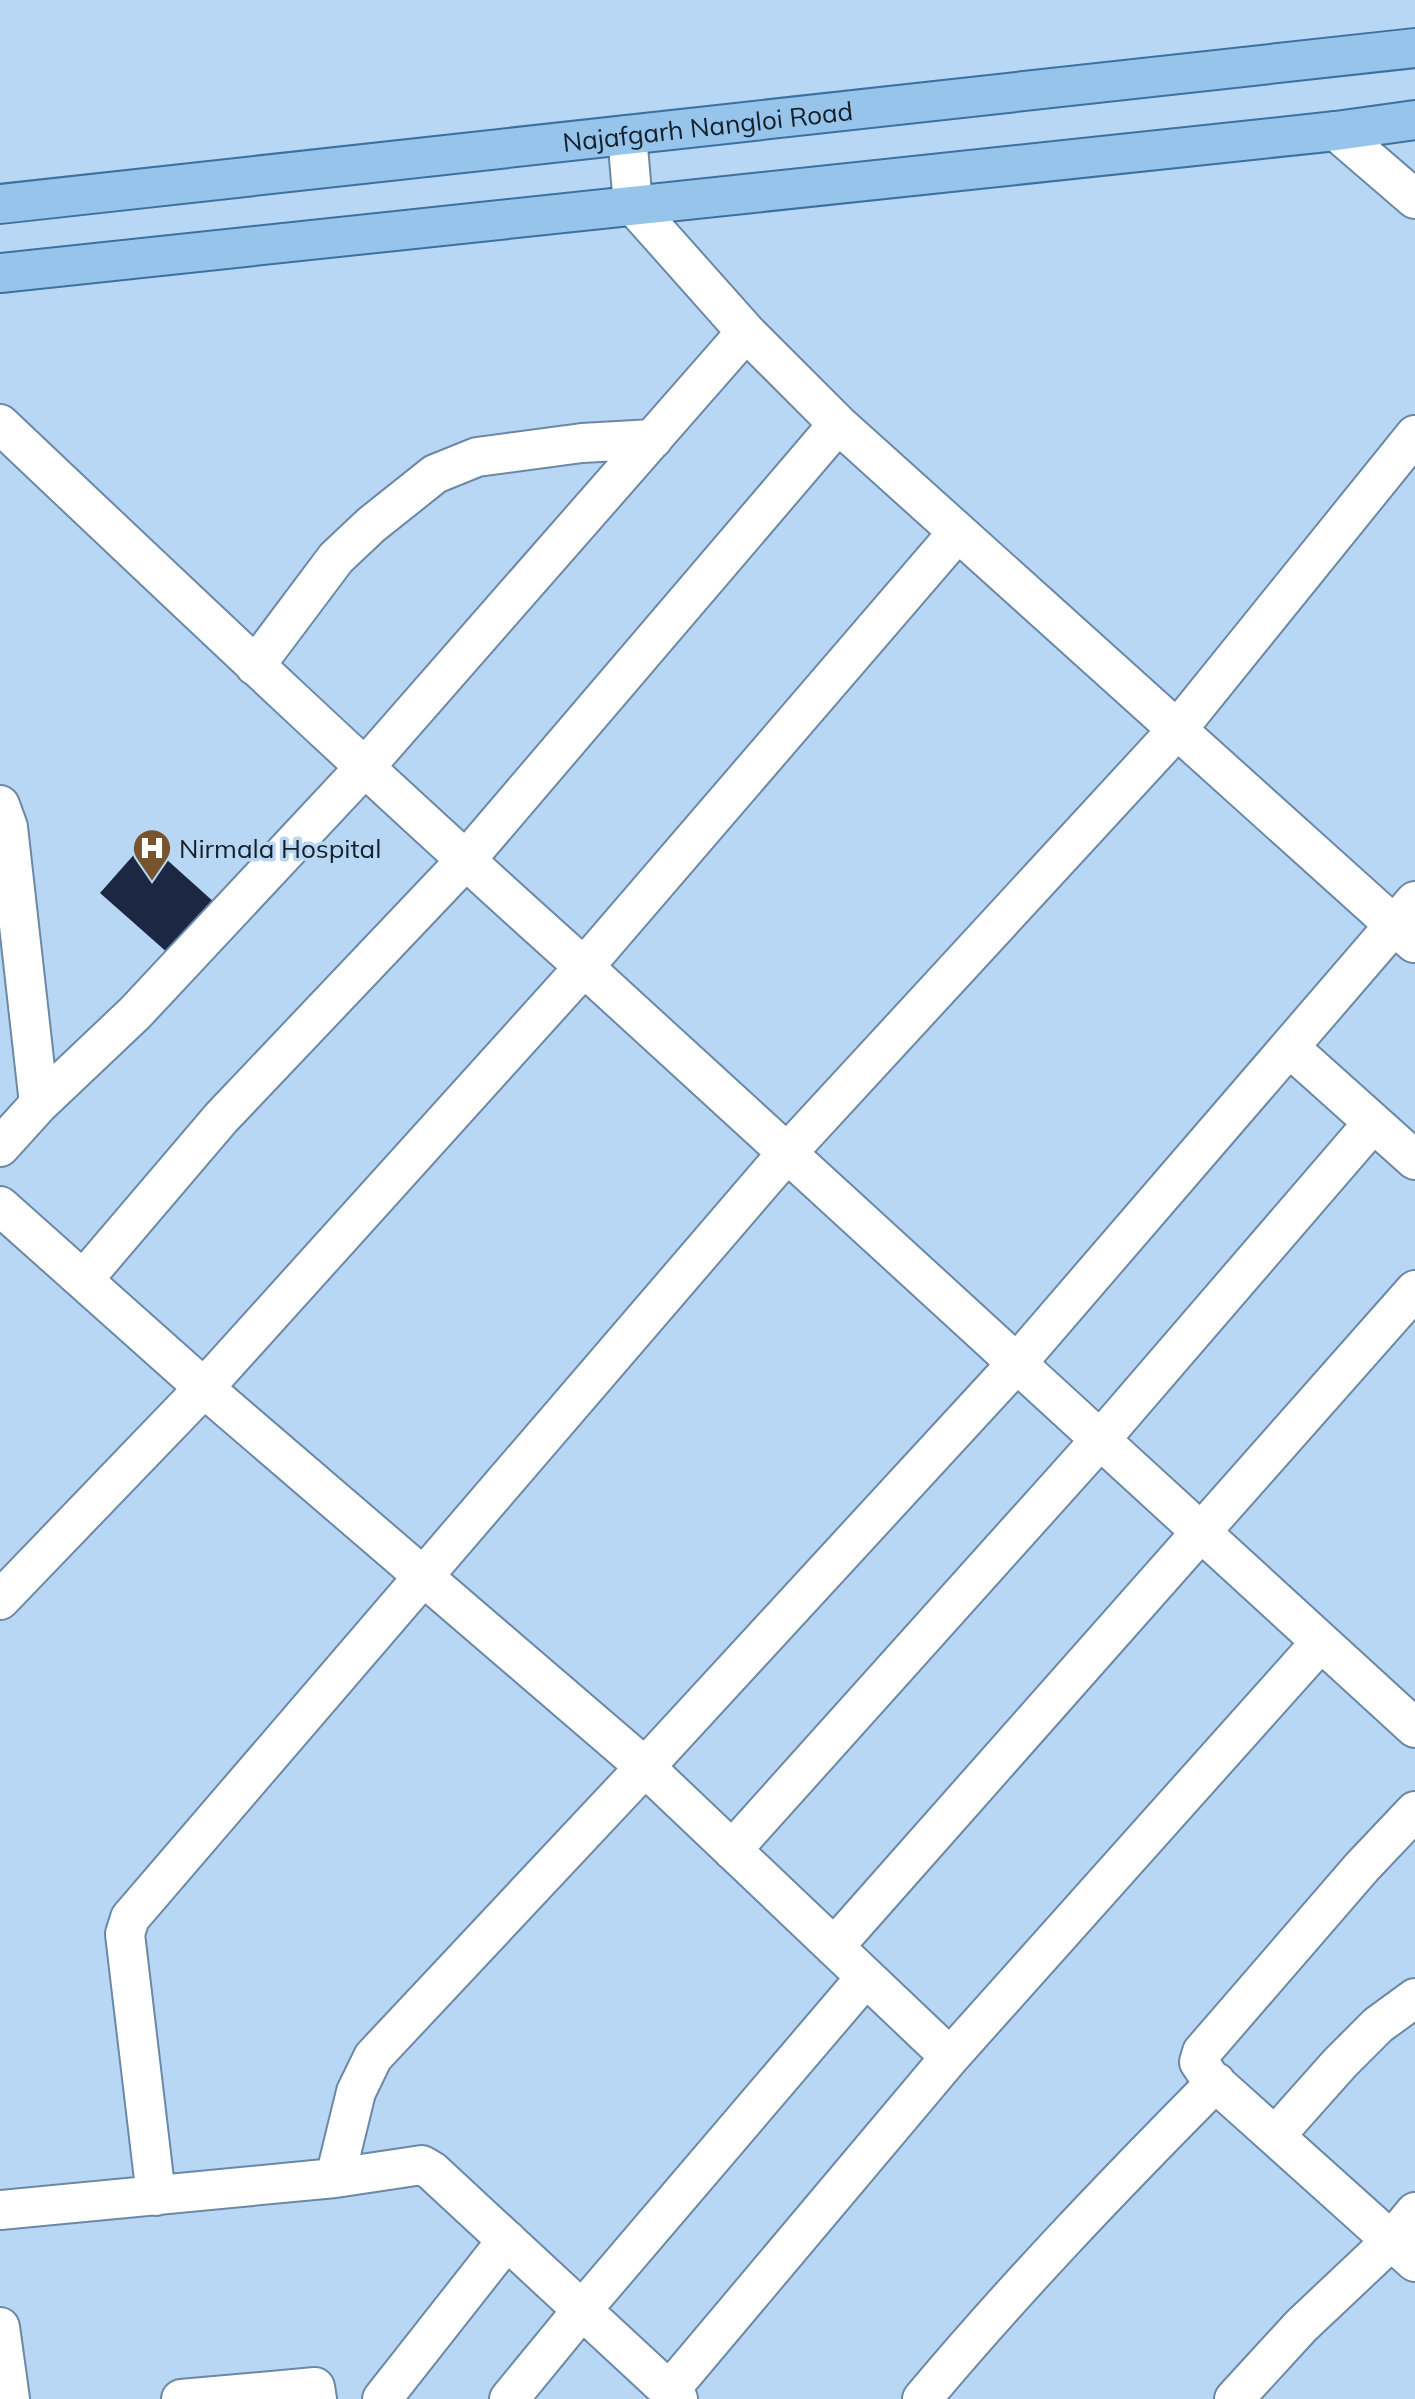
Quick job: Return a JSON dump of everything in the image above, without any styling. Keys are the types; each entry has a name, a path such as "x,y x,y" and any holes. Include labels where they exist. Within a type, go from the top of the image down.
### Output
{"main road":[{"name":"Najafgarh Nangloi Road","path":"0,204 1415,48"},
{"path":"0,273 1336,131 1415,120"}],"street":[{"path":"1336,131 1415,199"},
{"path":"335,2178 356,2092 373,2057 645,1767 1017,1363 1290,1048 1408,924 1176,731 838,424 746,332 633,205 627,135"},
{"path":"0,1147 39,1104 135,1013 365,767 746,332"},
{"path":"0,424 465,861 1415,1728"},
{"path":"83,1280 221,1118 465,861 838,424"},
{"path":"156,2196 125,1934 130,1918 787,1153 1176,731 1415,435"},
{"path":"255,666 337,558 371,525 435,474 477,457 582,443 653,439"},
{"path":"0,1600 204,1388 584,967 958,532"},
{"path":"0,804 8,827 39,1104"},
{"path":"1290,1048 1415,1160"},
{"path":"732,1850 1100,1440 1373,1123"},
{"path":"0,1206 421,1577 645,1767 950,2057"},
{"path":"834,1947 1415,1290"},
{"path":"0,2210 335,2178 422,2165 432,2171 674,2395 950,2057 1320,1643"},
{"path":"1403,2252 1216,2082 1199,2062 1202,2052 1362,1867 1415,1811"},
{"path":"509,2399 866,1977"},
{"path":"1275,2136 1378,2025 1415,1998"},
{"path":"922,2399 965,2347 1097,2203 1216,2082"},
{"path":"1234,2399 1301,2326 1403,2252 1415,2212"},
{"path":"382,2399 507,2240"},
{"path":"0,2327 10,2399"},
{"path":"181,2399 315,2387 317,2399"}],"building":[{"path":"146,841 215,903 169,954 100,893"}],"place":[{"name":"Nirmala Hospital","path":"152,882"}]}
